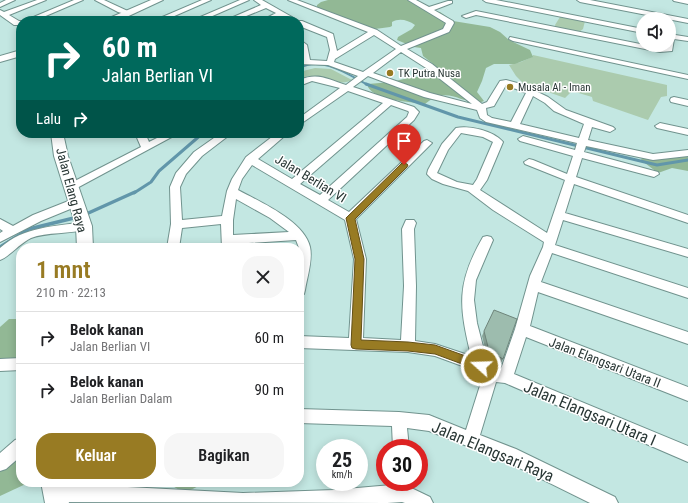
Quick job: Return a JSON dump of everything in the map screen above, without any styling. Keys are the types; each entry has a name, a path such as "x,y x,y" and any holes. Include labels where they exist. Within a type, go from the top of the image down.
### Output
{"main road":[{"path":"124,16 145,0"},
{"path":"124,16 158,0"},
{"path":"0,59 16,54"},
{"name":"Jalan Elang Raya","path":"58,138 61,156 80,214 84,243"}],"street":[{"path":"0,5 12,0"},
{"path":"2,13 43,0"},
{"path":"40,16 80,0"},
{"path":"98,0 112,6 124,16"},
{"path":"168,16 208,0"},
{"path":"207,16 246,0"},
{"path":"257,0 284,16"},
{"path":"291,0 374,32 402,48 429,66 481,107 483,116 486,119 514,126 654,174"},
{"path":"304,118 402,48 446,30 449,26 448,21 411,0"},
{"path":"486,0 558,14 581,6 688,21"},
{"path":"676,0 688,2"},
{"path":"428,9 450,2"},
{"path":"240,16 266,5"},
{"path":"581,6 588,20 582,35"},
{"path":"2,13 16,22"},
{"path":"466,16 476,13 636,45"},
{"path":"276,16 280,14"},
{"path":"549,28 558,14"},
{"path":"588,20 636,30"},
{"path":"304,25 353,44"},
{"path":"331,60 353,44 374,32"},
{"path":"330,36 334,50 331,60"},
{"path":"676,37 688,39"},
{"path":"513,39 688,76"},
{"path":"304,62 331,60 363,76 465,105 481,107 491,104 503,83 519,85 548,100 556,109 610,129"},
{"path":"304,80 316,78 350,86 413,110 414,113 411,118 321,200"},
{"path":"514,126 531,92"},
{"path":"674,100 688,103"},
{"path":"293,184 389,102"},
{"path":"506,377 522,329 534,285 559,216 589,122"},
{"path":"660,126 688,132"},
{"path":"472,189 480,185 498,142 497,139 490,136 458,130 453,135 432,174 442,180 472,189 549,243 688,293"},
{"path":"142,138 146,148"},
{"path":"71,187 165,138"},
{"path":"174,243 177,224 175,187 181,173 198,154 220,138"},
{"path":"228,243 227,220 232,192 239,172 250,159 277,138"},
{"path":"523,139 653,157 688,153"},
{"path":"350,218 427,143"},
{"name":"Jalan Berlian VI","path":"250,159 350,218 360,259 356,345"},
{"path":"529,162 571,179 688,219"},
{"path":"232,192 289,225 299,236 302,243"},
{"path":"0,238 37,218 80,214"},
{"path":"0,255 12,244 30,234 80,214"},
{"path":"559,216 688,253"},
{"path":"177,224 227,220"},
{"path":"0,223 12,231"},
{"path":"408,346 410,286 408,229 410,223"},
{"path":"237,243 299,236"},
{"path":"471,440 486,370 472,333 468,297 469,281 487,240"},
{"path":"534,285 688,338"},
{"name":"Jalan Elangsari Utara II","path":"522,329 688,394"},
{"name":"Jalan Elangsari Utara I","path":"304,342 408,346 435,350 506,377 688,454"},
{"path":"0,365 16,364"},
{"name":"Jalan Elangsari Raya","path":"304,416 399,419 429,423 510,455 609,503"},
{"path":"399,419 400,439"},
{"path":"0,464 16,450"},
{"path":"55,494 70,493 147,501 243,503 335,501 387,491"},
{"path":"407,491 424,503"}],"green space":[{"path":"328,0 407,0 425,10 440,12 453,21 490,27 500,32 509,40 530,50 533,57 515,64 494,64 486,68 477,92 484,101 479,103 446,95 439,96 425,104 385,98 372,91 368,87 368,84 391,82 424,76 432,71 433,64 423,56 421,48 414,47 397,40 398,37 412,29 415,25 406,21 398,20 392,22 392,26 390,27 375,29 317,8 317,5 321,2"},
{"path":"560,17 585,21 583,29 579,32 556,28 555,25"},
{"path":"533,55 667,85 667,96 661,97 648,120 593,101 592,97 572,91 565,98 548,92 541,93 522,85 522,82 509,65 521,62 532,57"},
{"path":"315,68 331,69 352,80 340,82 313,76 304,78 304,71"},
{"path":"688,155 688,171 672,168 658,173 641,160 642,158 656,159"},
{"path":"9,319 16,319 16,358 0,358 0,327"},
{"path":"16,452 16,487 19,487 0,496 0,457"},
{"path":"174,487 196,487 194,488 183,492"}],"building":[{"path":"494,310 517,319 503,359 489,351 484,331"}],"waterway":[{"path":"304,66 317,64 326,65 366,84"},
{"path":"366,84 458,117 657,165 688,160"},
{"path":"134,193 151,182 159,171 197,138"},
{"path":"84,215 135,192"},
{"path":"0,247 29,229 78,217"}],"place":[{"name":"TK Putra Nusa","path":"390,73"},
{"name":"Musala Al - Iman","path":"510,87"}],"route":[{"path":"404,165 350,218 360,259 356,345 408,346 435,350 481,366"}]}
